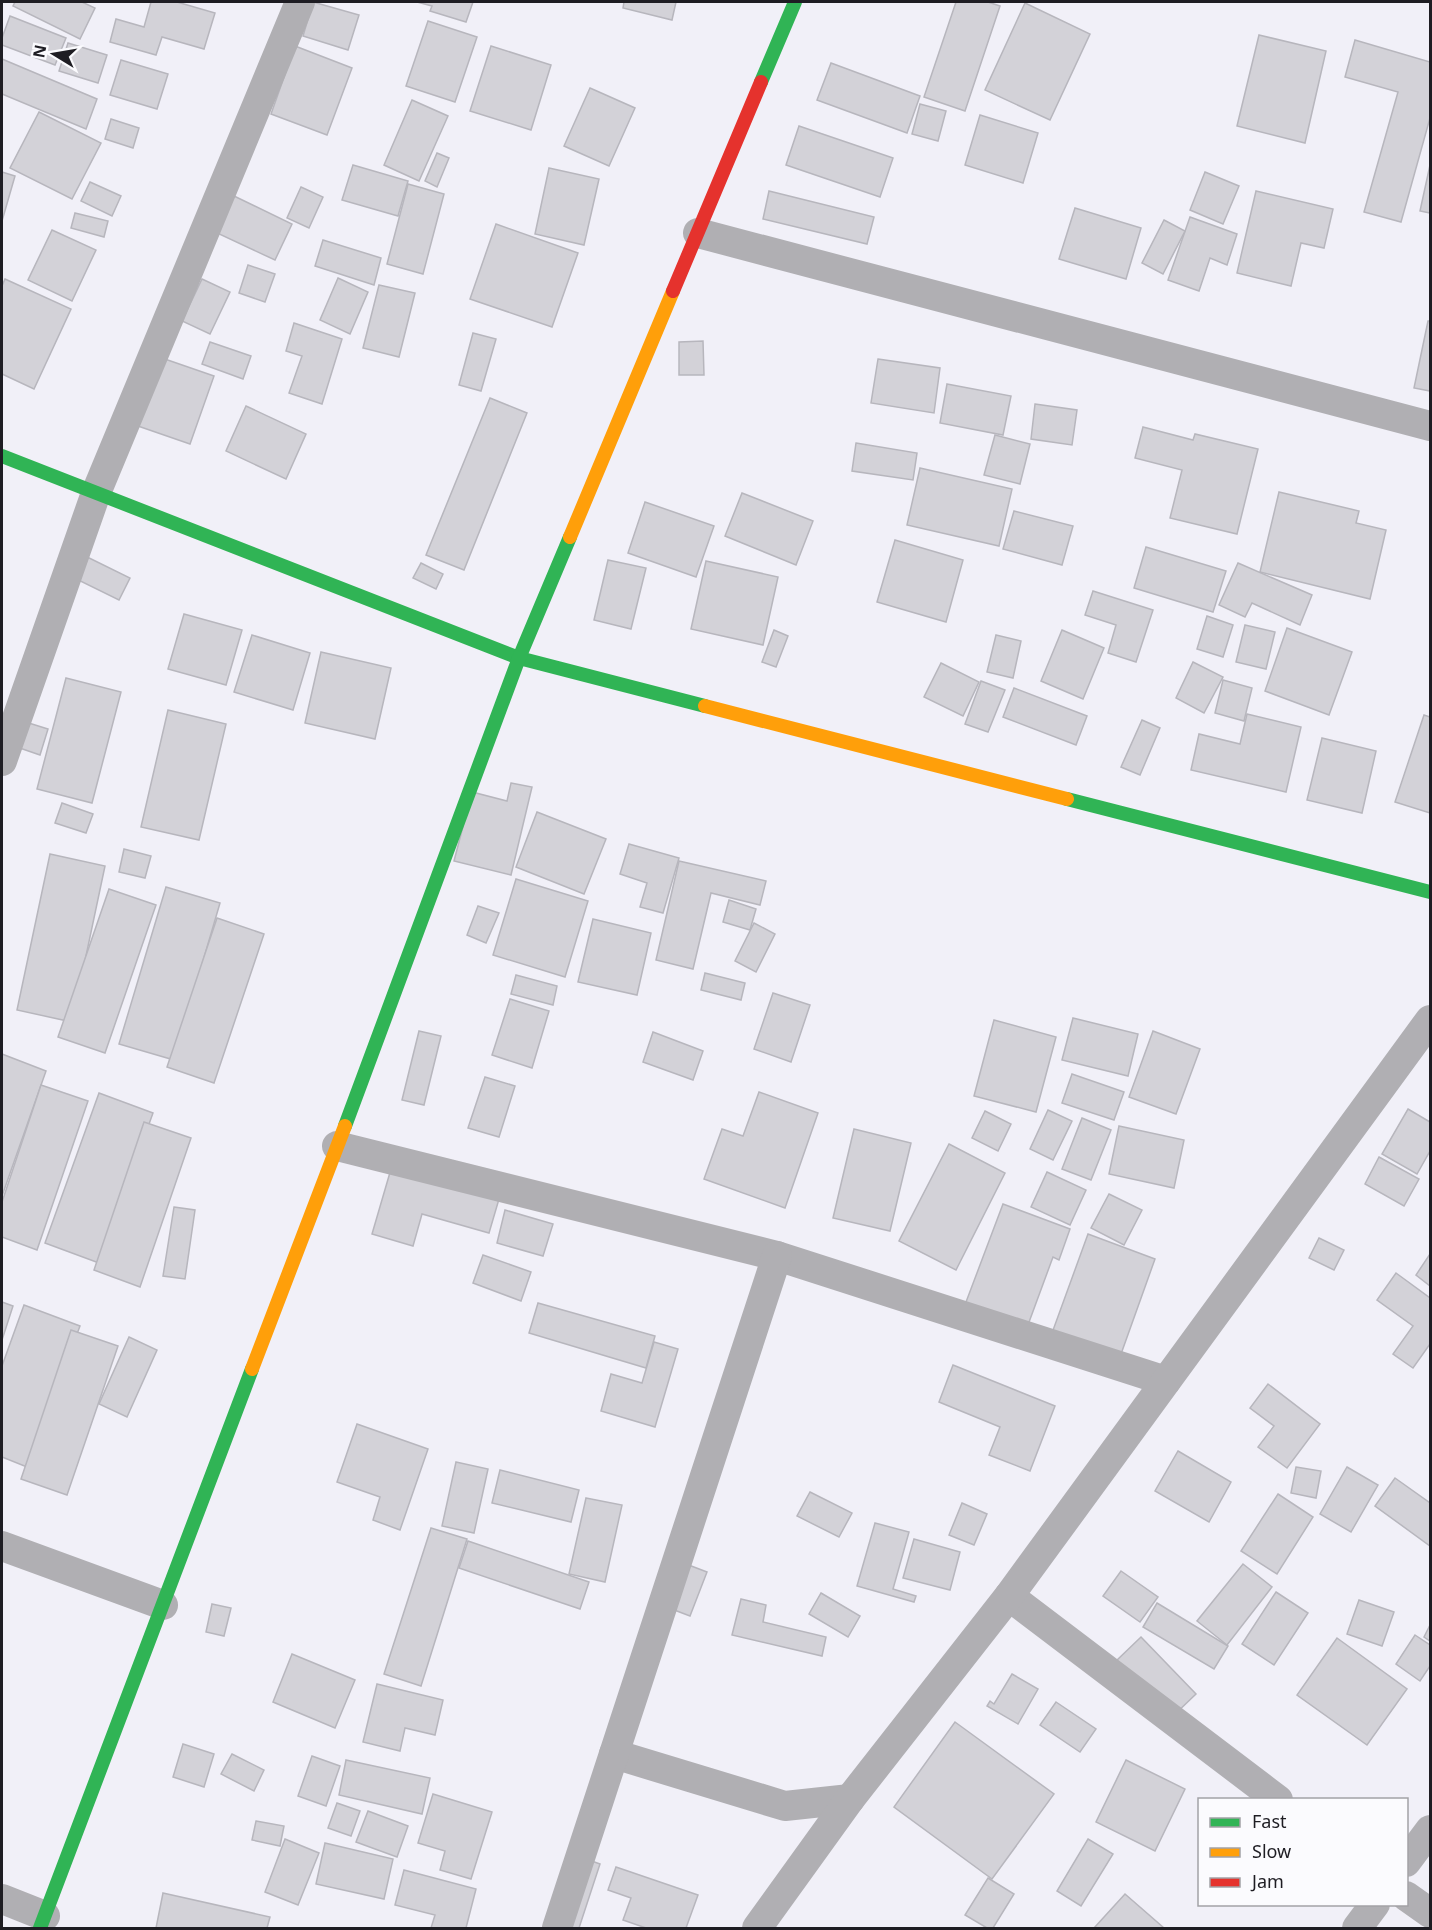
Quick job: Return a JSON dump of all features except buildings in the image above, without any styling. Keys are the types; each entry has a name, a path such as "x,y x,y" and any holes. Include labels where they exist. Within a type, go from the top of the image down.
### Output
{"street":[{"path":"2,761 96,493 300,2"},
{"path":"2,1899 42,1922 337,1146 519,658 795,2"},
{"path":"698,233 1431,426"},
{"path":"2,456 519,658 1431,892"},
{"path":"758,1929 850,1799 1009,1596 1431,1020"},
{"path":"337,1146 777,1257 1166,1381"},
{"path":"557,1929 777,1257"},
{"path":"2,1546 163,1605"},
{"path":"1009,1596 1275,1798"},
{"path":"614,1754 785,1806 850,1799"},
{"path":"1408,1861 1431,1830"},
{"path":"1408,1897 1431,1913"},
{"path":"1357,1929 1374,1906"}],"traffic: fast":[{"path":"761,82 795,2"},
{"path":"2,456 519,658 705,706"},
{"path":"345,1126 519,658 570,537"},
{"path":"1067,799 1430,892"},
{"path":"40,1928 252,1369"}],"traffic: slow":[{"path":"570,537 673,291"},
{"path":"705,706 1067,799"},
{"path":"252,1369 345,1126"}],"traffic: jam":[{"path":"673,291 761,82"}]}
